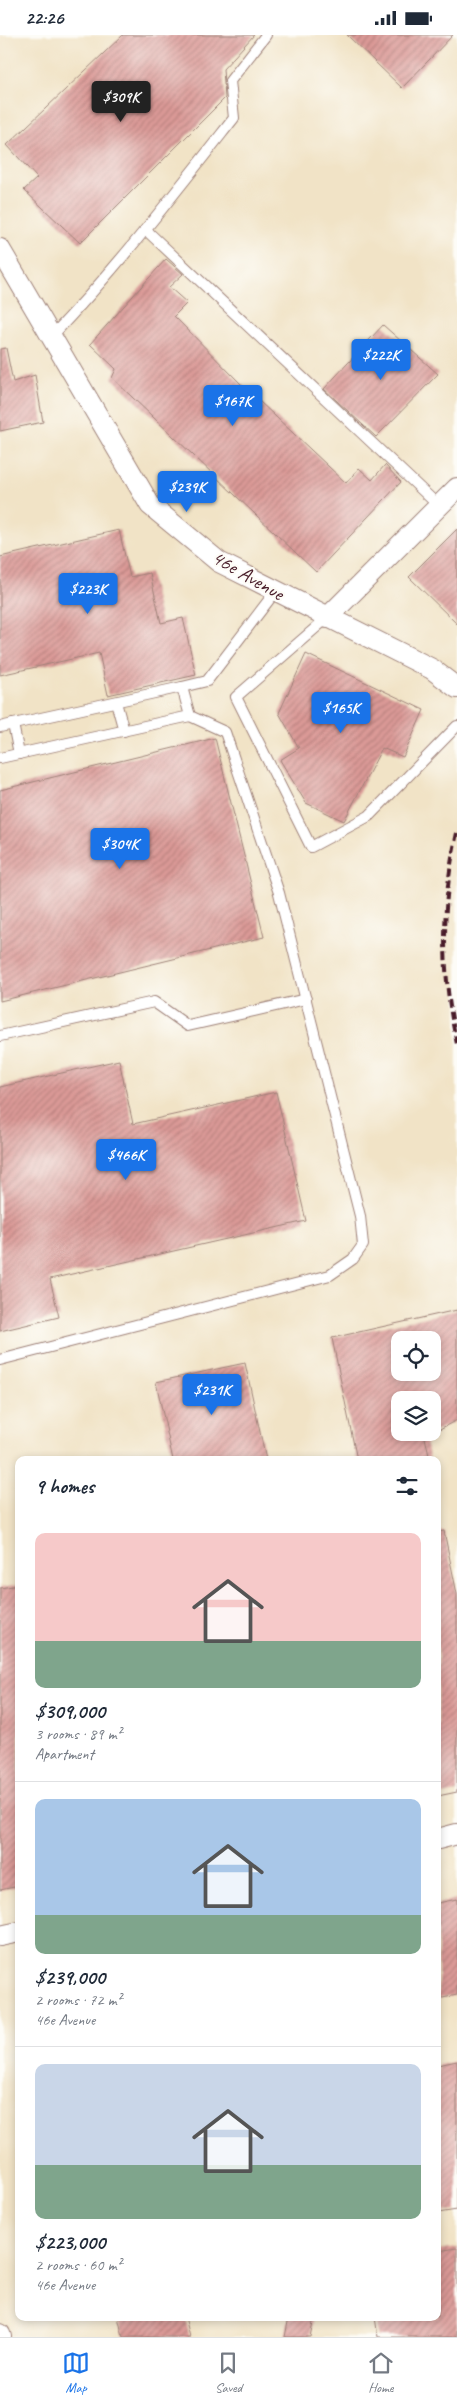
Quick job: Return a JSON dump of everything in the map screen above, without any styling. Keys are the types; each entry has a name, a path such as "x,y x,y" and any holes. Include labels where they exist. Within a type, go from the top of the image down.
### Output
{"street":[{"name":"46e Avenue","path":"0,249 7,273 51,337 150,505 219,563 326,618 432,669 457,688"},
{"path":"326,618 457,488"},
{"path":"441,1838 457,1835"},
{"path":"0,1937 15,1933"}],"lane":[{"path":"51,337 98,288 234,118 230,81 266,35"},
{"path":"146,230 439,506"},
{"path":"0,727 207,681 275,591"},
{"path":"326,618 236,697 311,847 369,817 457,726"},
{"path":"182,687 190,716"},
{"path":"116,702 124,731"},
{"path":"0,758 190,716 225,732 279,893 360,1217 363,1245 352,1259 330,1275 0,1360"},
{"path":"13,724 19,754"},
{"path":"0,1037 154,1002 188,1025 306,999"}],"building":[{"path":"123,35 254,35 223,69 225,98 80,243 24,190 37,178 7,145"},
{"path":"347,35 453,35 402,88"},
{"path":"166,259 183,274 169,287 187,303 174,316 241,384 346,483 359,468 372,480 385,465 401,482 316,572 112,378 116,369 90,344"},
{"path":"383,325 438,374 376,437 324,389"},
{"path":"6,348 13,382 35,375 43,422 0,431 0,349"},
{"path":"457,529 457,624 409,577"},
{"path":"119,530 130,577 150,573 161,623 183,618 196,675 108,695 99,653 0,675 0,557"},
{"path":"306,654 424,710 403,757 382,748 344,821 306,803 280,760 299,748 279,713"},
{"path":"215,738 264,937 0,1001 0,790"},
{"path":"119,1060 133,1124 276,1092 306,1221 50,1279 59,1317 0,1331 0,1087"},
{"path":"457,1310 457,1420 441,1428 441,1391 391,1391 391,1441 426,1441 429,1456 356,1456 332,1338"},
{"path":"245,1363 265,1456 172,1456 156,1382"},
{"path":"444,1531 457,1594 457,1792 441,1795 441,1532"},
{"path":"15,1586 15,1887 0,1890 0,1588"},
{"path":"457,1899 457,1995 441,1998 441,1902"},
{"path":"457,2061 457,2210 441,2213 441,2064"},
{"path":"457,2248 457,2337 378,2337 376,2321 441,2321 441,2251"},
{"path":"119,2321 186,2321 190,2337 123,2337"},
{"path":"288,2321 313,2321 310,2337 285,2337"}],"railway":[{"path":"457,833 448,886 445,939 448,991 457,1044"}]}
